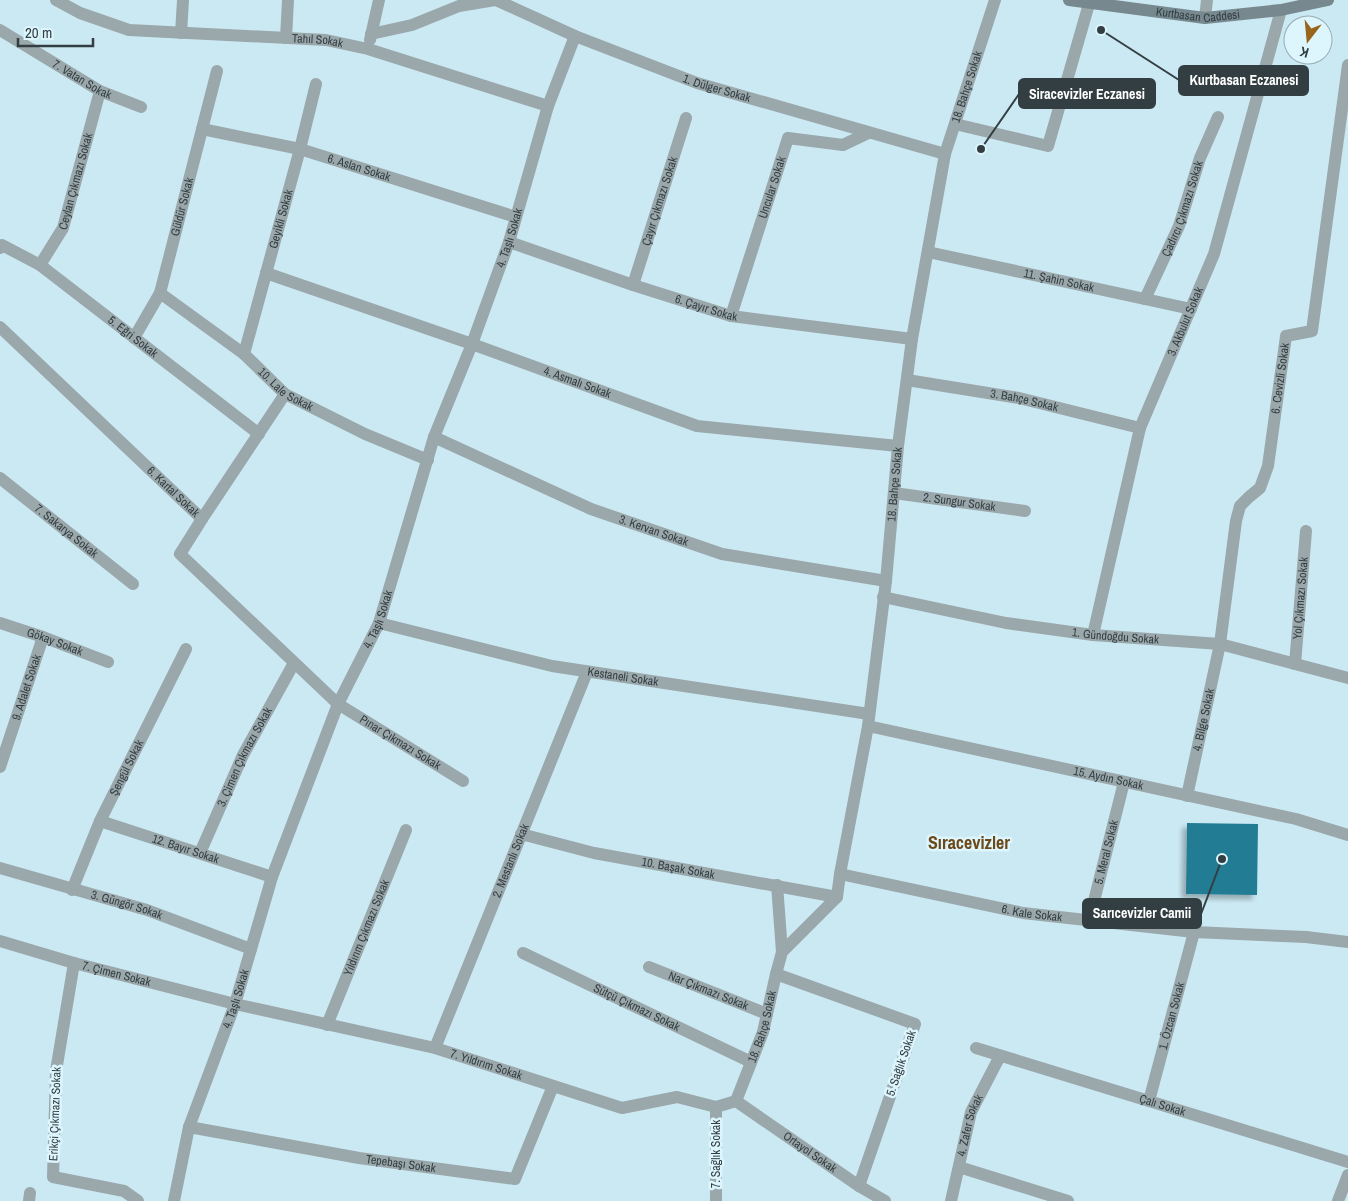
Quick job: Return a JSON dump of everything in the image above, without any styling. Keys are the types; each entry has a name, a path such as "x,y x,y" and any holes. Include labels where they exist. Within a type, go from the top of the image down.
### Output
{"main road":[{"name":"Kurtbasan Caddesi","path":"1073,1 1205,18 1281,10 1328,0"}],"street":[{"name":"Tahıl Sokak","path":"56,0 80,13 129,30 326,40 368,49 548,106"},
{"path":"181,33 183,0"},
{"path":"286,38 288,0"},
{"path":"368,49 379,0"},
{"path":"371,34 412,25 459,6 496,0"},
{"name":"1. Dülger Sokak","path":"496,0 575,36 697,83 945,154"},
{"name":"18. Bahçe Sokak","path":"782,952 837,897 869,720 886,581 898,446 912,339 945,154 995,0"},
{"path":"1205,18 1207,0"},
{"path":"955,124 1048,146 1089,4"},
{"name":"3. Akbulut Sokak","path":"1093,635 1140,428 1214,254 1281,10"},
{"name":"7. Vatan Sokak","path":"0,30 100,91 141,107"},
{"name":"4. Taşlı Sokak","path":"174,1201 190,1127 235,1004 272,877 338,704 379,623 434,437 472,344 509,242 548,106 575,36"},
{"name":"6. Cevizli Sokak","path":"1220,644 1236,521 1240,506 1260,488 1268,466 1286,336 1312,331 1348,65"},
{"name":"Güldür Sokak","path":"134,338 160,293 217,70"},
{"name":"Geyikli Sokak","path":"244,354 300,150 316,84"},
{"name":"Ceylan Çıkmazı Sokak","path":"40,266 63,228 100,91"},
{"name":"Çadırcı Çıkmazı Sokak","path":"1145,299 1179,226 1200,158 1218,117"},
{"name":"Çayır Çıkmazı Sokak","path":"633,285 686,118"},
{"name":"6. Aslan Sokak","path":"202,129 300,150 516,217"},
{"name":"Uncular Sokak","path":"731,316 788,138 843,145 868,133"},
{"name":"6. Çayır Sokak","path":"509,242 633,285 731,316 912,339"},
{"name":"5. Eğri Sokak","path":"1,246 40,266 259,434"},
{"name":"11. Şahin Sokak","path":"928,252 1191,309"},
{"name":"4. Asmalı Sokak","path":"266,273 472,344 697,426 898,446"},
{"name":"10. Lale Sokak","path":"160,293 244,354 285,394 364,434 428,460"},
{"name":"6. Kartal Sokak","path":"0,327 202,519 180,554 338,704"},
{"name":"3. Bahçe Sokak","path":"907,380 1019,398 1140,428"},
{"path":"202,519 285,394"},
{"name":"3. Kervan Sokak","path":"434,437 591,509 722,554 886,581"},
{"name":"7. Sakarya Sokak","path":"0,478 133,584"},
{"name":"2. Sungur Sokak","path":"894,493 1025,511"},
{"name":"Yol Çıkmazı Sokak","path":"1295,664 1306,531"},
{"name":"1. Gündoğdu Sokak","path":"883,597 1006,623 1093,635 1220,644 1348,678"},
{"name":"Gökay Sokak","path":"0,623 108,662"},
{"name":"Kestaneli Sokak","path":"379,623 552,666 869,720"},
{"name":"9. Adalet Sokak","path":"0,767 43,637"},
{"name":"4. Bilge Sokak","path":"1187,796 1220,644"},
{"name":"Şengül Sokak","path":"72,890 100,821 186,648"},
{"name":"3. Çimen Çıkmazı Sokak","path":"200,853 243,755 294,663"},
{"name":"2. Mestanlı Sokak","path":"435,1048 588,672"},
{"name":"Pınar Çıkmazı Sokak","path":"338,704 463,781"},
{"name":"15. Aydın Sokak","path":"869,720 1124,782 1296,819 1348,835"},
{"name":"5. Meral Sokak","path":"1090,921 1124,782"},
{"name":"12. Bayır Sokak","path":"100,821 272,877"},
{"name":"Yıldırım Çıkmazı Sokak","path":"327,1024 406,830"},
{"name":"10. Başak Sokak","path":"521,834 594,853 837,897"},
{"name":"3. Güngör Sokak","path":"0,868 147,910 251,949"},
{"name":"6. Kale Sokak","path":"840,874 1023,913 1194,932 1306,937 1348,942"},
{"name":"18. Bahçe Sokak","path":"736,1101 763,1032 782,952 777,885"},
{"name":"1. Özcan Sokak","path":"1149,1101 1194,932"},
{"name":"7. Çimen Sokak","path":"0,940 74,962 235,1004"},
{"name":"Sütçü Çıkmazı Sokak","path":"523,953 751,1062"},
{"name":"Erikçi Çıkmazı Sokak","path":"74,962 56,1071 53,1177 124,1191 138,1201"},
{"name":"Nar Çıkmazı Sokak","path":"648,967 767,1014"},
{"name":"5. Sağlık Sokak","path":"776,974 915,1024 859,1186"},
{"name":"7. Yıldırım Sokak","path":"235,1004 435,1048 622,1108 677,1097 716,1107"},
{"name":"Çalı Sokak","path":"976,1048 1348,1162"},
{"name":"4. Zafer Sokak","path":"951,1201 971,1112 1000,1056"},
{"name":"Tepebaşı Sokak","path":"190,1127 359,1158 515,1179 553,1086"},
{"path":"716,1107 736,1101"},
{"name":"Ortayol Sokak","path":"736,1101 859,1186 885,1201"},
{"name":"7. Sağlık Sokak","path":"716,1107 716,1201"},
{"path":"959,1167 1068,1201"},
{"path":"1338,1201 1348,1174"}],"building":[{"path":"1187,823 1258,824 1257,895 1186,894"}],"place":[{"name":"Kurtbasan Eczanesi","path":"1101,30"},
{"name":"Siracevizler Eczanesi","path":"981,149"},
{"name":"Sarıcevizler Camii","path":"1222,859"}],"district":[{"name":"Sıracevizler","path":"969,842"}]}
